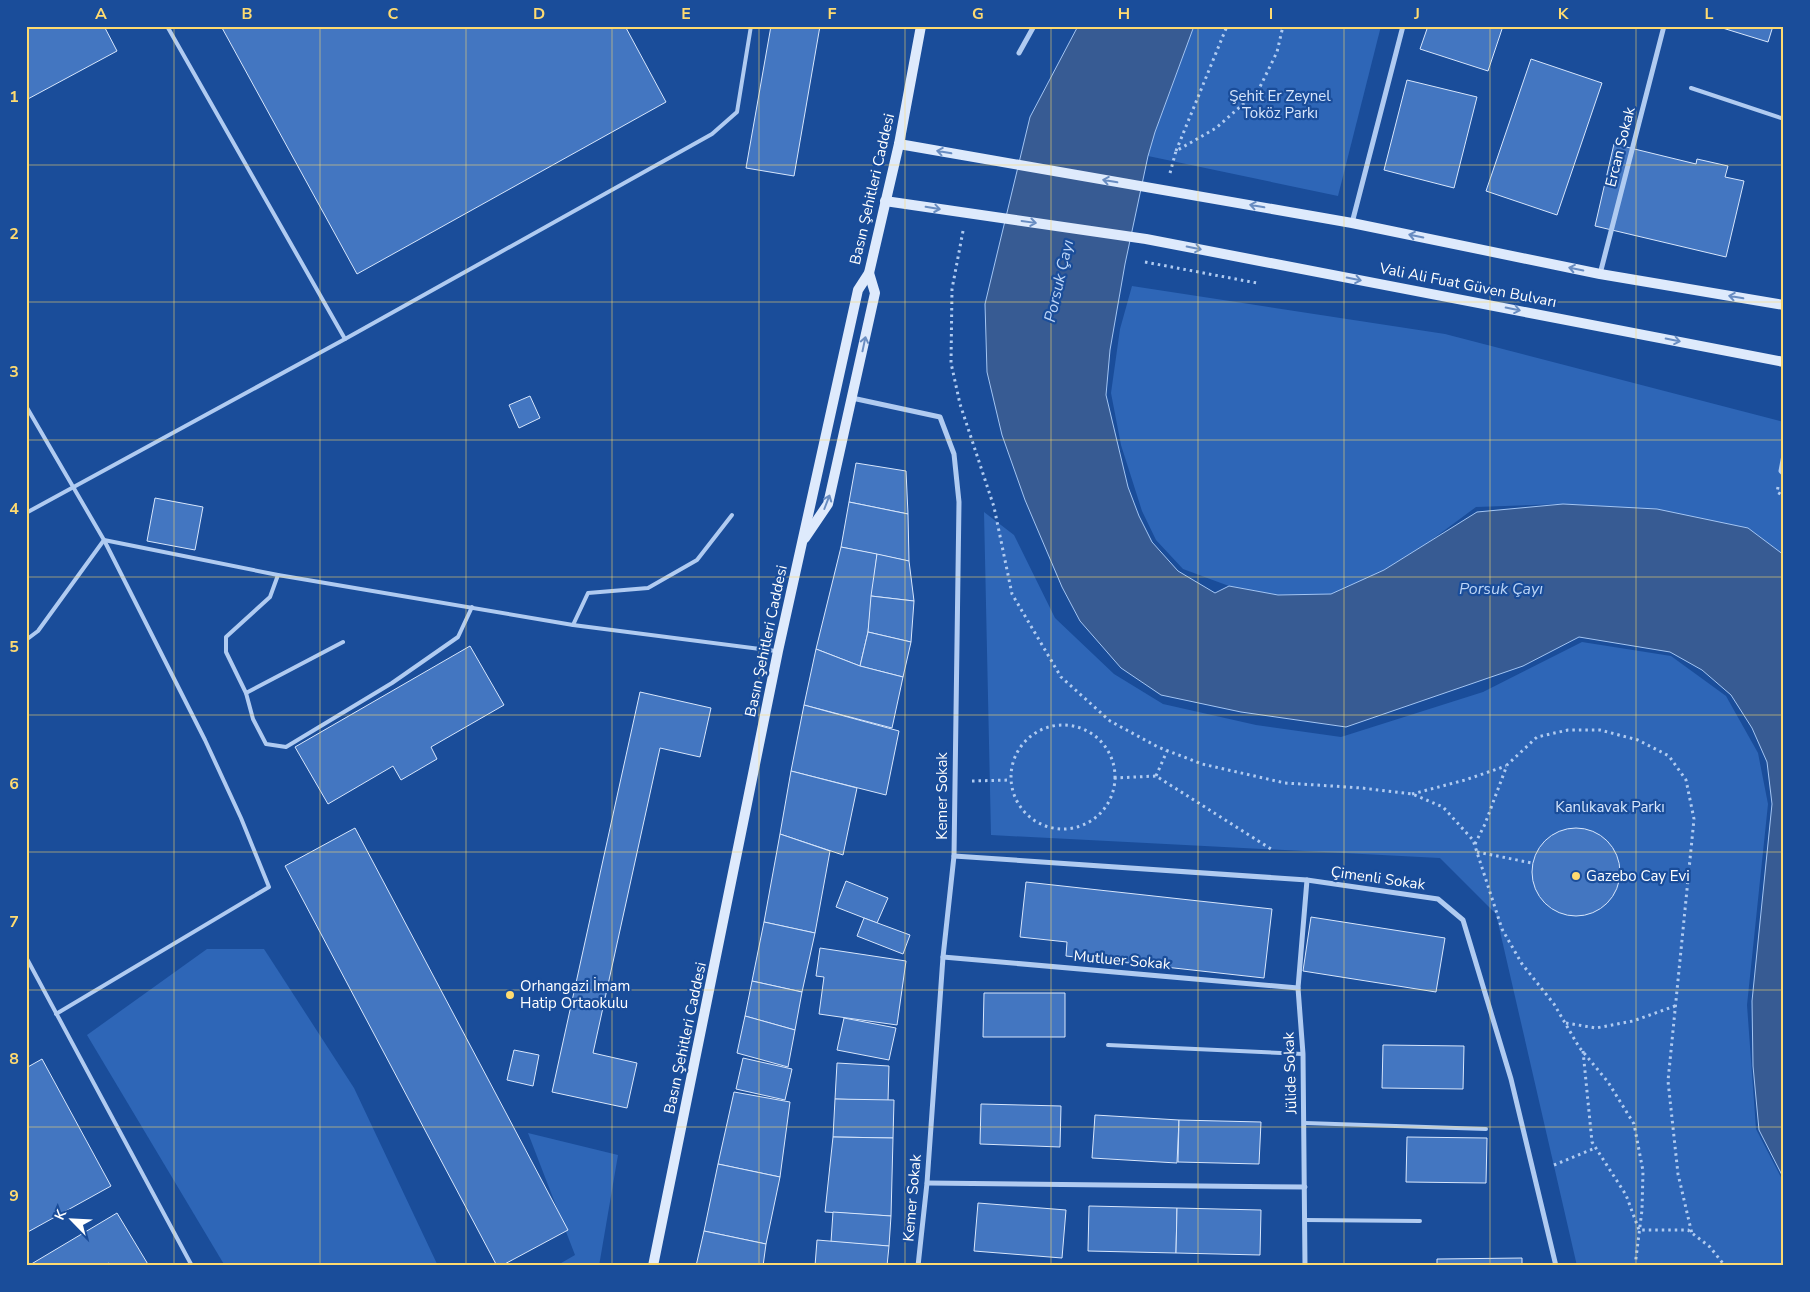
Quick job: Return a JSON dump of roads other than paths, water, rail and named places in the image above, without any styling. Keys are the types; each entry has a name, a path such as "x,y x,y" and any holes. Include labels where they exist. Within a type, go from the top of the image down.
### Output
{"main road":[{"name":"Basın Şehitleri Caddesi","path":"653,1266 778,651 858,290 870,272 899,144 922,26"},
{"path":"899,144 1352,223 1600,274 1784,305"},
{"name":"Vali Ali Fuat Güven Bulvarı","path":"885,201 1146,239 1784,362"},
{"path":"802,543 828,504 875,293 870,272"}],"street":[{"path":"1019,53 1034,26"},
{"path":"1352,223 1403,26"},
{"name":"Ercan Sokak","path":"1600,274 1664,26"},
{"name":"Kemer Sokak","path":"852,398 940,417 954,454 960,502 954,856 943,957 927,1183 918,1266"},
{"path":"1782,473 1784,455"},
{"name":"Çimenli Sokak","path":"954,856 1307,880 1438,899 1463,920 1511,1080 1556,1266"},
{"name":"Jülide Sokak","path":"1305,1266 1304,1054 1298,988 1307,880"},
{"name":"Mutluer Sokak","path":"943,957 1298,988"},
{"path":"927,1183 1304,1187"}],"lane":[{"path":"167,26 345,339"},
{"path":"26,513 345,339 712,134 737,112 751,26"},
{"path":"1691,88 1784,119"},
{"path":"26,406 104,540 242,818 269,887 56,1014"},
{"path":"573,625 588,592 648,588 697,560 732,515"},
{"path":"104,540 278,575 573,625 778,651"},
{"path":"26,640 38,631 104,540"},
{"path":"278,575 270,597 226,637 226,652 246,693 253,719 266,744 286,747 392,683 458,637 472,607"},
{"path":"246,693 343,642"},
{"path":"26,957 192,1266"},
{"path":"1108,1045 1304,1054"},
{"path":"1305,1123 1486,1129"},
{"path":"1305,1220 1420,1222"}],"water":[{"name":"Porsuk Çayı","path":"1078,26 1194,26 1148,156 1125,264 1110,350 1106,395 1128,487 1139,516 1152,542 1178,571 1215,593 1229,586 1278,595 1331,594 1384,570 1477,512 1563,504 1657,509 1748,528 1784,555 1784,1179 1759,1130 1753,1066 1752,1001 1772,804 1767,762 1752,728 1731,695 1702,670 1670,652 1579,637 1523,666 1346,727 1241,712 1161,695 1121,668 1080,621 1062,587 1025,500 1002,435 987,372 985,304 1030,117"}],"place":[{"name":"Gazebo Cay Evi","path":"1576,876"},
{"name":"Orhangazi İmam Hatip Ortaokulu","path":"510,995"}],"park label":[{"name":"Şehit Er Zeynel Toköz Parkı","path":"1280,104"},
{"name":"Kanlıkavak Parkı","path":"1610,807"}]}
